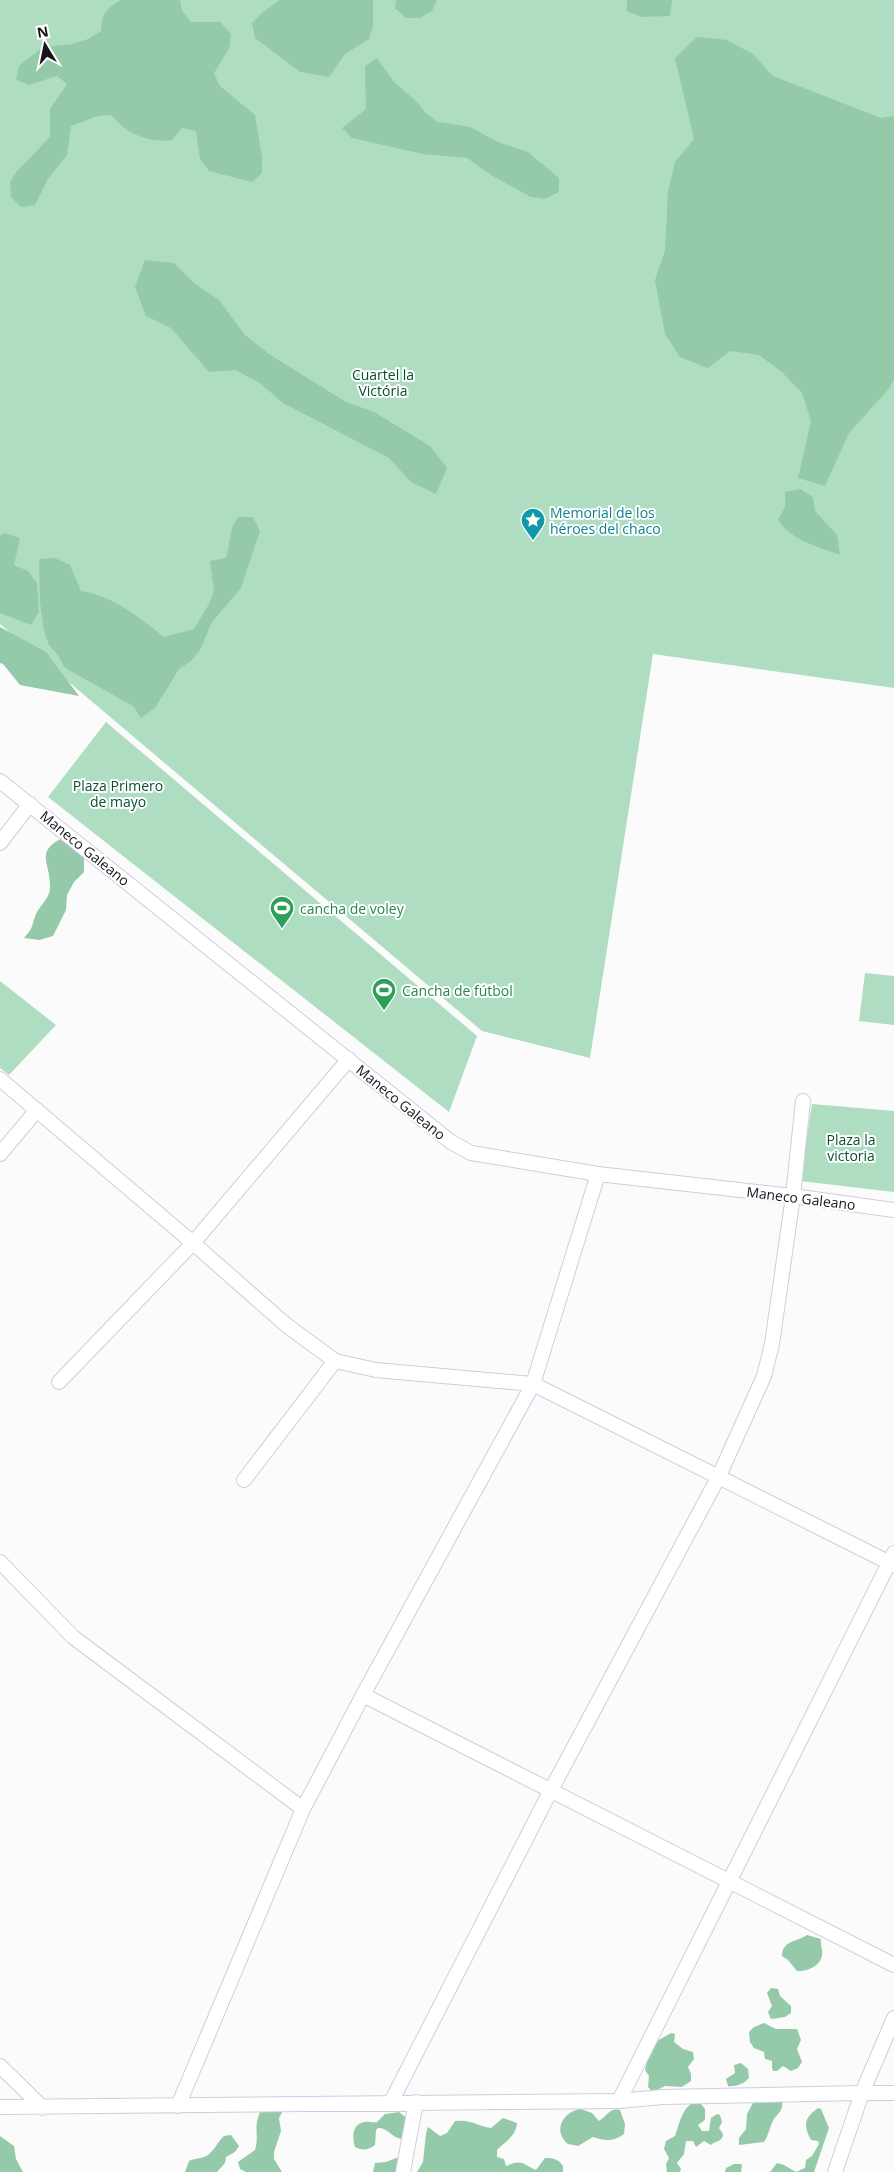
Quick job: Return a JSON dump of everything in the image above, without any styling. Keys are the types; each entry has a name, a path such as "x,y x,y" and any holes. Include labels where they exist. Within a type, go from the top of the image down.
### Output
{"street":[{"name":"Maneco Galeano","path":"0,780 451,1142 471,1153 598,1174 793,1196 894,1210"},
{"path":"0,843 30,804"},
{"path":"59,1382 193,1243 349,1059"},
{"path":"0,1079 193,1243 284,1324 335,1361 376,1370 533,1384 892,1560 619,2101"},
{"path":"391,2102 551,1790 719,1476 764,1376 772,1344 793,1196 803,1101"},
{"path":"0,1154 37,1110"},
{"path":"178,2106 303,1809 362,1696 533,1384 598,1174"},
{"path":"244,1480 335,1361"},
{"path":"0,1562 73,1637 303,1809"},
{"path":"362,1696 894,1965"},
{"path":"835,2172 862,2093 894,2018"},
{"path":"0,2066 43,2108"},
{"path":"0,2107 619,2101 662,2097 894,2093"},
{"path":"403,2172 416,2102"}],"green space":[{"name":"Cuartel la Victória","path":"0,0 894,0 894,688 653,654 590,1058 482,1031 0,624"},
{"path":"121,0 180,0 182,10 191,22 220,22 231,34 229,49 214,73 220,86 255,115 262,158 262,173 252,182 209,171 200,159 196,131 182,128 172,140 155,140 138,136 117,122 111,115 98,116 71,126 67,155 48,179 35,205 21,207 11,197 10,182 17,171 50,137 50,109 67,84 57,76 29,85 16,80 19,66 43,47 73,44 88,39 101,31 105,12"},
{"path":"280,0 373,0 373,26 369,39 345,54 329,77 300,72 255,38 252,23 263,12"},
{"path":"396,0 437,0 432,11 420,18 406,18 395,8"},
{"path":"627,0 672,0 670,16 641,17 627,11"},
{"path":"697,37 727,40 753,54 773,76 881,118 894,116 894,380 887,391 849,433 825,486 798,478 811,421 802,393 782,372 759,355 730,351 708,368 680,357 665,334 655,280 665,251 668,192 675,162 694,139 675,58"},
{"path":"377,58 394,82 438,122 470,127 498,142 528,152 559,178 559,192 545,199 531,197 491,175 467,158 423,154 352,138 342,128 366,109 365,66"},
{"path":"145,260 174,263 195,284 219,300 245,335 269,354 346,402 374,412 430,446 447,468 436,494 411,482 389,458 283,403 261,384 236,370 209,372 171,328 146,316 135,287"},
{"path":"800,489 813,497 815,511 837,535 840,555 798,538 778,520 785,507 785,492"},
{"path":"238,517 253,517 260,531 241,588 212,622 200,650 191,661 179,669 155,708 141,718 133,706 65,668 58,655 49,645 44,631 40,603 39,559 55,558 70,565 81,591 115,602 164,637 194,629 209,604 214,591 210,561 226,558 231,532"},
{"path":"5,533 20,538 14,565 28,571 37,583 39,612 31,625 0,613 0,535"},
{"path":"0,627 46,652 79,696 20,685 3,664 0,663"},
{"name":"Plaza Primero de mayo","path":"106,722 477,1036 449,1112 48,797"},
{"path":"64,837 84,857 84,872 74,882 67,895 66,910 53,936 39,940 24,938 31,929 36,914 50,890 46,853 49,847"},
{"path":"865,973 894,976 894,1025 859,1021"},
{"path":"0,981 56,1025 9,1075 0,1068"},
{"name":"Plaza la victoria","path":"812,1104 894,1111 894,1192 800,1181"},
{"path":"807,1935 821,1939 821,1959 812,1967 797,1971 782,1956 784,1947 790,1942"},
{"path":"771,1988 778,1989 780,1996 791,2006 791,2013 785,2017 771,2019 768,2012 772,2006 767,1993"},
{"path":"764,2023 776,2029 797,2029 801,2040 797,2049 802,2062 798,2068 791,2071 783,2066 777,2071 773,2071 772,2061 765,2059 764,2052 754,2048 750,2042 749,2032 754,2027"},
{"path":"671,2033 675,2034 674,2042 683,2049 693,2052 694,2059 688,2067 691,2081 682,2087 665,2086 653,2092 648,2087 649,2076 645,2070 652,2044"},
{"path":"741,2063 748,2069 749,2078 739,2085 728,2086 726,2079 735,2073 734,2065"},
{"path":"754,2101 782,2101 782,2108 773,2120 764,2142 739,2145 739,2138 746,2129 747,2114"},
{"path":"693,2103 701,2104 705,2109 705,2120 698,2125 702,2131 709,2131 711,2118 717,2114 720,2115 722,2122 719,2128 723,2134 722,2137 711,2145 704,2141 696,2147 693,2141 686,2141 684,2154 677,2163 681,2169 680,2172 667,2172 666,2164 669,2158 664,2149 666,2141 675,2136 686,2109"},
{"path":"818,2108 821,2109 829,2128 814,2172 796,2172 805,2168 806,2160 812,2156 819,2144 818,2141 811,2140 806,2122 810,2115"},
{"path":"581,2109 592,2113 599,2121 611,2111 620,2110 625,2124 624,2134 609,2140 593,2137 578,2146 568,2144 563,2139 561,2133 562,2122 569,2113"},
{"path":"261,2110 283,2111 279,2118 281,2131 274,2152 274,2159 282,2172 246,2172 240,2169 238,2162 255,2150 257,2140 256,2127"},
{"path":"399,2112 408,2119 403,2139 396,2137 385,2129 378,2128 376,2130 375,2145 365,2149 355,2147 353,2136 357,2125 364,2122 377,2122 385,2114"},
{"path":"503,2118 517,2123 513,2135 497,2150 497,2157 504,2159 506,2166 519,2163 536,2170 545,2158 551,2158 557,2160 563,2166 563,2172 417,2172 423,2162 428,2127 440,2136 447,2133 455,2121 470,2122 491,2128"},
{"path":"231,2135 239,2146 235,2152 226,2157 225,2163 217,2172 185,2172 189,2161 207,2155 224,2136"},
{"path":"0,2136 14,2146 16,2159 23,2172 0,2172"},
{"path":"399,2157 402,2158 408,2172 373,2172 375,2163 386,2162"},
{"path":"777,2163 796,2172 770,2172"},
{"path":"734,2164 742,2164 741,2172 725,2172 726,2168"}],"place":[{"name":"Memorial de los héroes del chaco","path":"533,541"},
{"name":"cancha de voley","path":"282,929"},
{"name":"Cancha de fútbol","path":"384,1011"}]}
